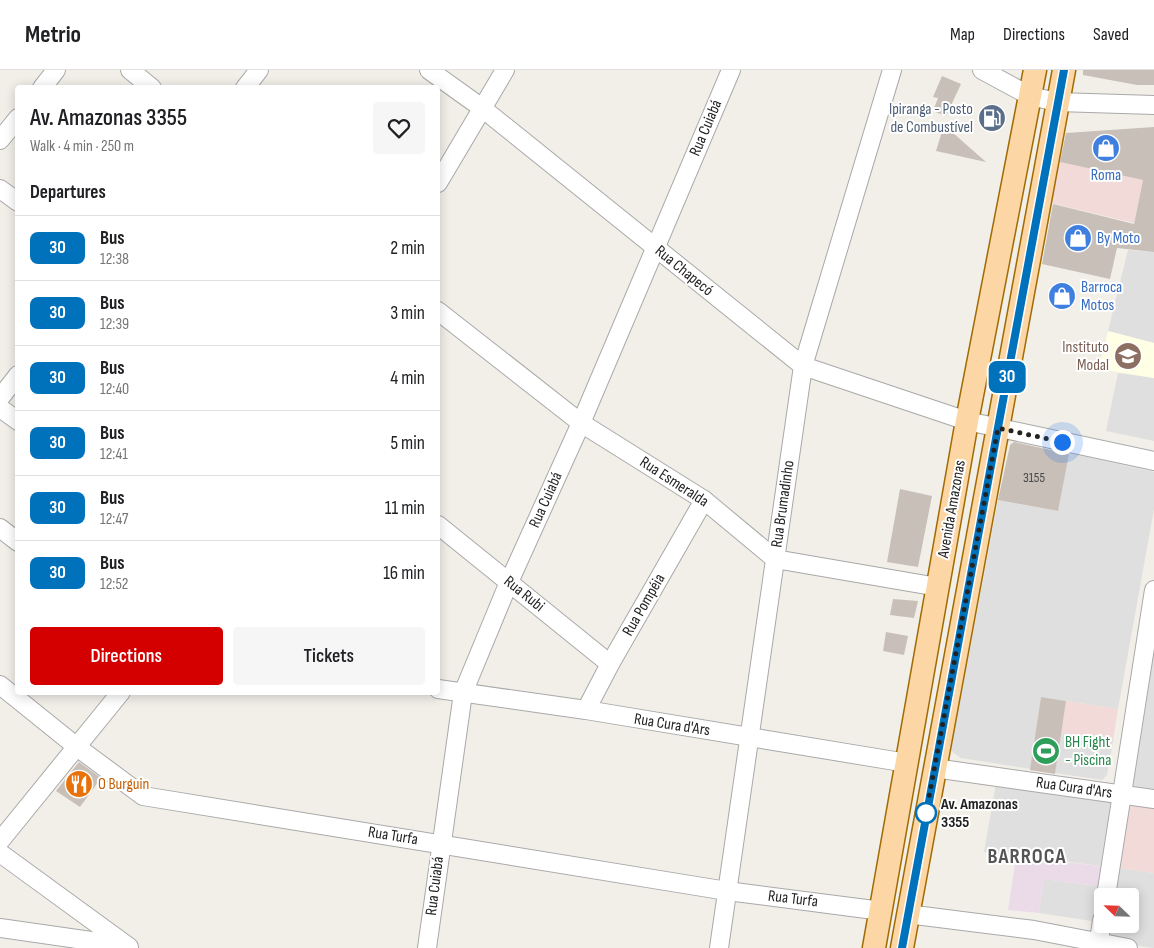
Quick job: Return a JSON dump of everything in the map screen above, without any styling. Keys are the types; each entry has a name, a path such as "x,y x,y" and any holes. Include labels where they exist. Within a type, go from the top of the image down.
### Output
{"main road":[{"name":"Avenida Amazonas","path":"874,948 967,421 1035,70"},
{"name":"Avenida Amazonas","path":"902,948 1064,70"}],"street":[{"path":"44,85 56,70"},
{"path":"130,70 148,85"},
{"path":"248,85 259,70"},
{"name":"Rua Chapecó","path":"429,70 482,108 803,366 967,421 1154,461"},
{"path":"440,180 505,70"},
{"name":"Rua Cuiabá","path":"427,948 462,693 731,70"},
{"name":"Rua Brumadinho","path":"719,948 803,366 892,70"},
{"path":"982,70 1030,96 1057,102 1154,105"},
{"path":"0,140 15,122"},
{"path":"0,189 15,200"},
{"name":"Rua Esmeralda","path":"440,313 580,423 704,500 776,559 938,587"},
{"path":"0,398 15,379"},
{"path":"0,408 15,419"},
{"name":"Rua Pompéia","path":"586,710 610,664 704,500"},
{"name":"Rua Rubi","path":"440,527 610,664"},
{"path":"0,528 15,540"},
{"path":"1107,888 1154,590"},
{"name":"Rua Turfa","path":"0,684 77,747 143,796 726,891 882,911"},
{"name":"Rua Cura d'Ars","path":"440,689 586,710 906,763"},
{"path":"0,841 119,695"},
{"name":"Rua Cura d'Ars","path":"934,768 1154,799"},
{"path":"0,853 134,947"},
{"path":"907,914 1034,930 1099,946 1128,948"},
{"path":"0,928 134,947"},
{"path":"1099,946 1100,933"}],"shaded area":[{"path":"1060,162 1143,180 1134,223 1051,203"},
{"path":"1128,250 1154,252 1154,343 1108,331"},
{"name":"Instituto Modal","path":"1108,331 1154,343 1154,378 1099,369"},
{"path":"1118,373 1154,378 1154,441 1106,431"},
{"path":"1069,453 1154,472 1154,509 1118,709 1041,697 1031,769 961,758 951,751 998,500 1057,511"},
{"path":"1154,652 1154,790 1133,787"},
{"path":"1066,701 1118,709 1113,741 1061,732"},
{"path":"1061,732 1113,741 1107,775 1102,780 1055,773"},
{"path":"996,783 1119,802 1110,867 984,852"},
{"path":"1121,802 1154,807 1154,873 1111,867"},
{"path":"1016,857 1110,867 1106,887 1044,879 1039,913 1008,910"},
{"path":"1111,867 1154,873 1154,948 1101,941 1102,933 1139,933 1139,888 1108,888"},
{"path":"1044,879 1104,887 1094,888 1094,921 1039,913"}],"building":[{"path":"1083,70 1154,70 1154,85 1137,85 1083,75"},
{"path":"942,76 961,84 946,116 933,111 938,98 933,97"},
{"path":"944,125 986,162 936,151"},
{"path":"1154,127 1154,252 1117,248 1110,279 1042,264 1053,204 1134,224 1143,180 1060,162 1066,133"},
{"path":"1014,442 1069,454 1058,511 998,500 1010,445"},
{"path":"900,489 932,496 918,567 887,562"},
{"path":"893,599 918,601 914,618 890,615"},
{"path":"886,632 908,636 904,655 883,651"},
{"name":"BH Fight - Piscina","path":"1041,697 1066,701 1055,774 1030,770"},
{"name":"O Burguin","path":"79,762 101,778 80,807 56,791"}],"bus line":[{"name":"30","path":"902,948 942,722 1064,70"}],"place":[{"name":"Ipiranga - Posto de Combustível","path":"992,118"},
{"name":"Roma","path":"1106,148"},
{"name":"By Moto","path":"1078,238"},
{"name":"Barroca Motos","path":"1062,296"},
{"name":"Instituto Modal","path":"1128,356"},
{"name":"BH Fight - Piscina","path":"1046,751"},
{"name":"O Burguin","path":"79,784"},
{"name":"Av. Amazonas 3355","path":"926,813"}],"district":[{"name":"BARROCA","path":"1027,856"}],"route":[{"path":"926,813 998,428 1062,442"}]}
